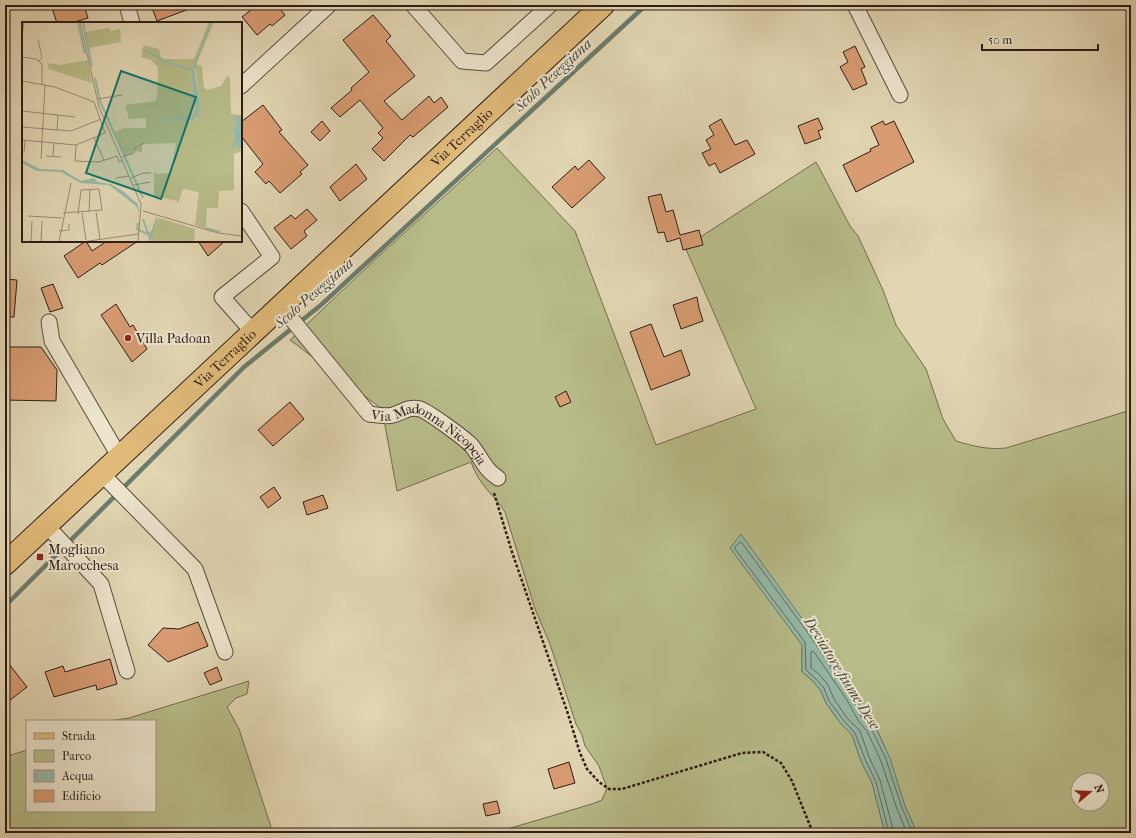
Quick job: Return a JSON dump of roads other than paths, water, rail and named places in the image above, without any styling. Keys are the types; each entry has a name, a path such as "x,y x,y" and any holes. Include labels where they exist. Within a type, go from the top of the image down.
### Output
{"main road":[{"name":"Via Terraglio","path":"5,564 53,533 113,486 119,456 247,326 285,312 603,5"}],"street":[{"path":"127,5 132,22"},
{"path":"242,85 329,5"},
{"path":"413,5 462,61 486,63 550,5"},
{"path":"855,5 900,95"},
{"path":"242,212 272,256 222,297 247,326"},
{"name":"Via Madonna Nicopeja","path":"285,312 369,414 381,416 394,415 406,409 420,409 437,419 470,444 494,476"},
{"path":"49,322 52,341 119,456"},
{"path":"113,486 194,570 225,652"},
{"path":"53,533 101,584 127,671"}],"water":[{"path":"741,534 811,631 854,695 866,717 875,726 890,758 905,806 917,833 885,833 872,783 861,761 852,735 841,724 826,703 821,691 812,680 802,672 802,645 730,548"}],"waterway":[{"name":"Scolo Peseggiana","path":"5,606 244,367 321,305 646,5"}],"place":[{"name":"Villa Padoan","path":"128,338"},
{"name":"Mogliano Marocchesa","path":"40,557"}],"water label":[{"name":"Deviatore fiume Dese","path":"842,673"}]}
